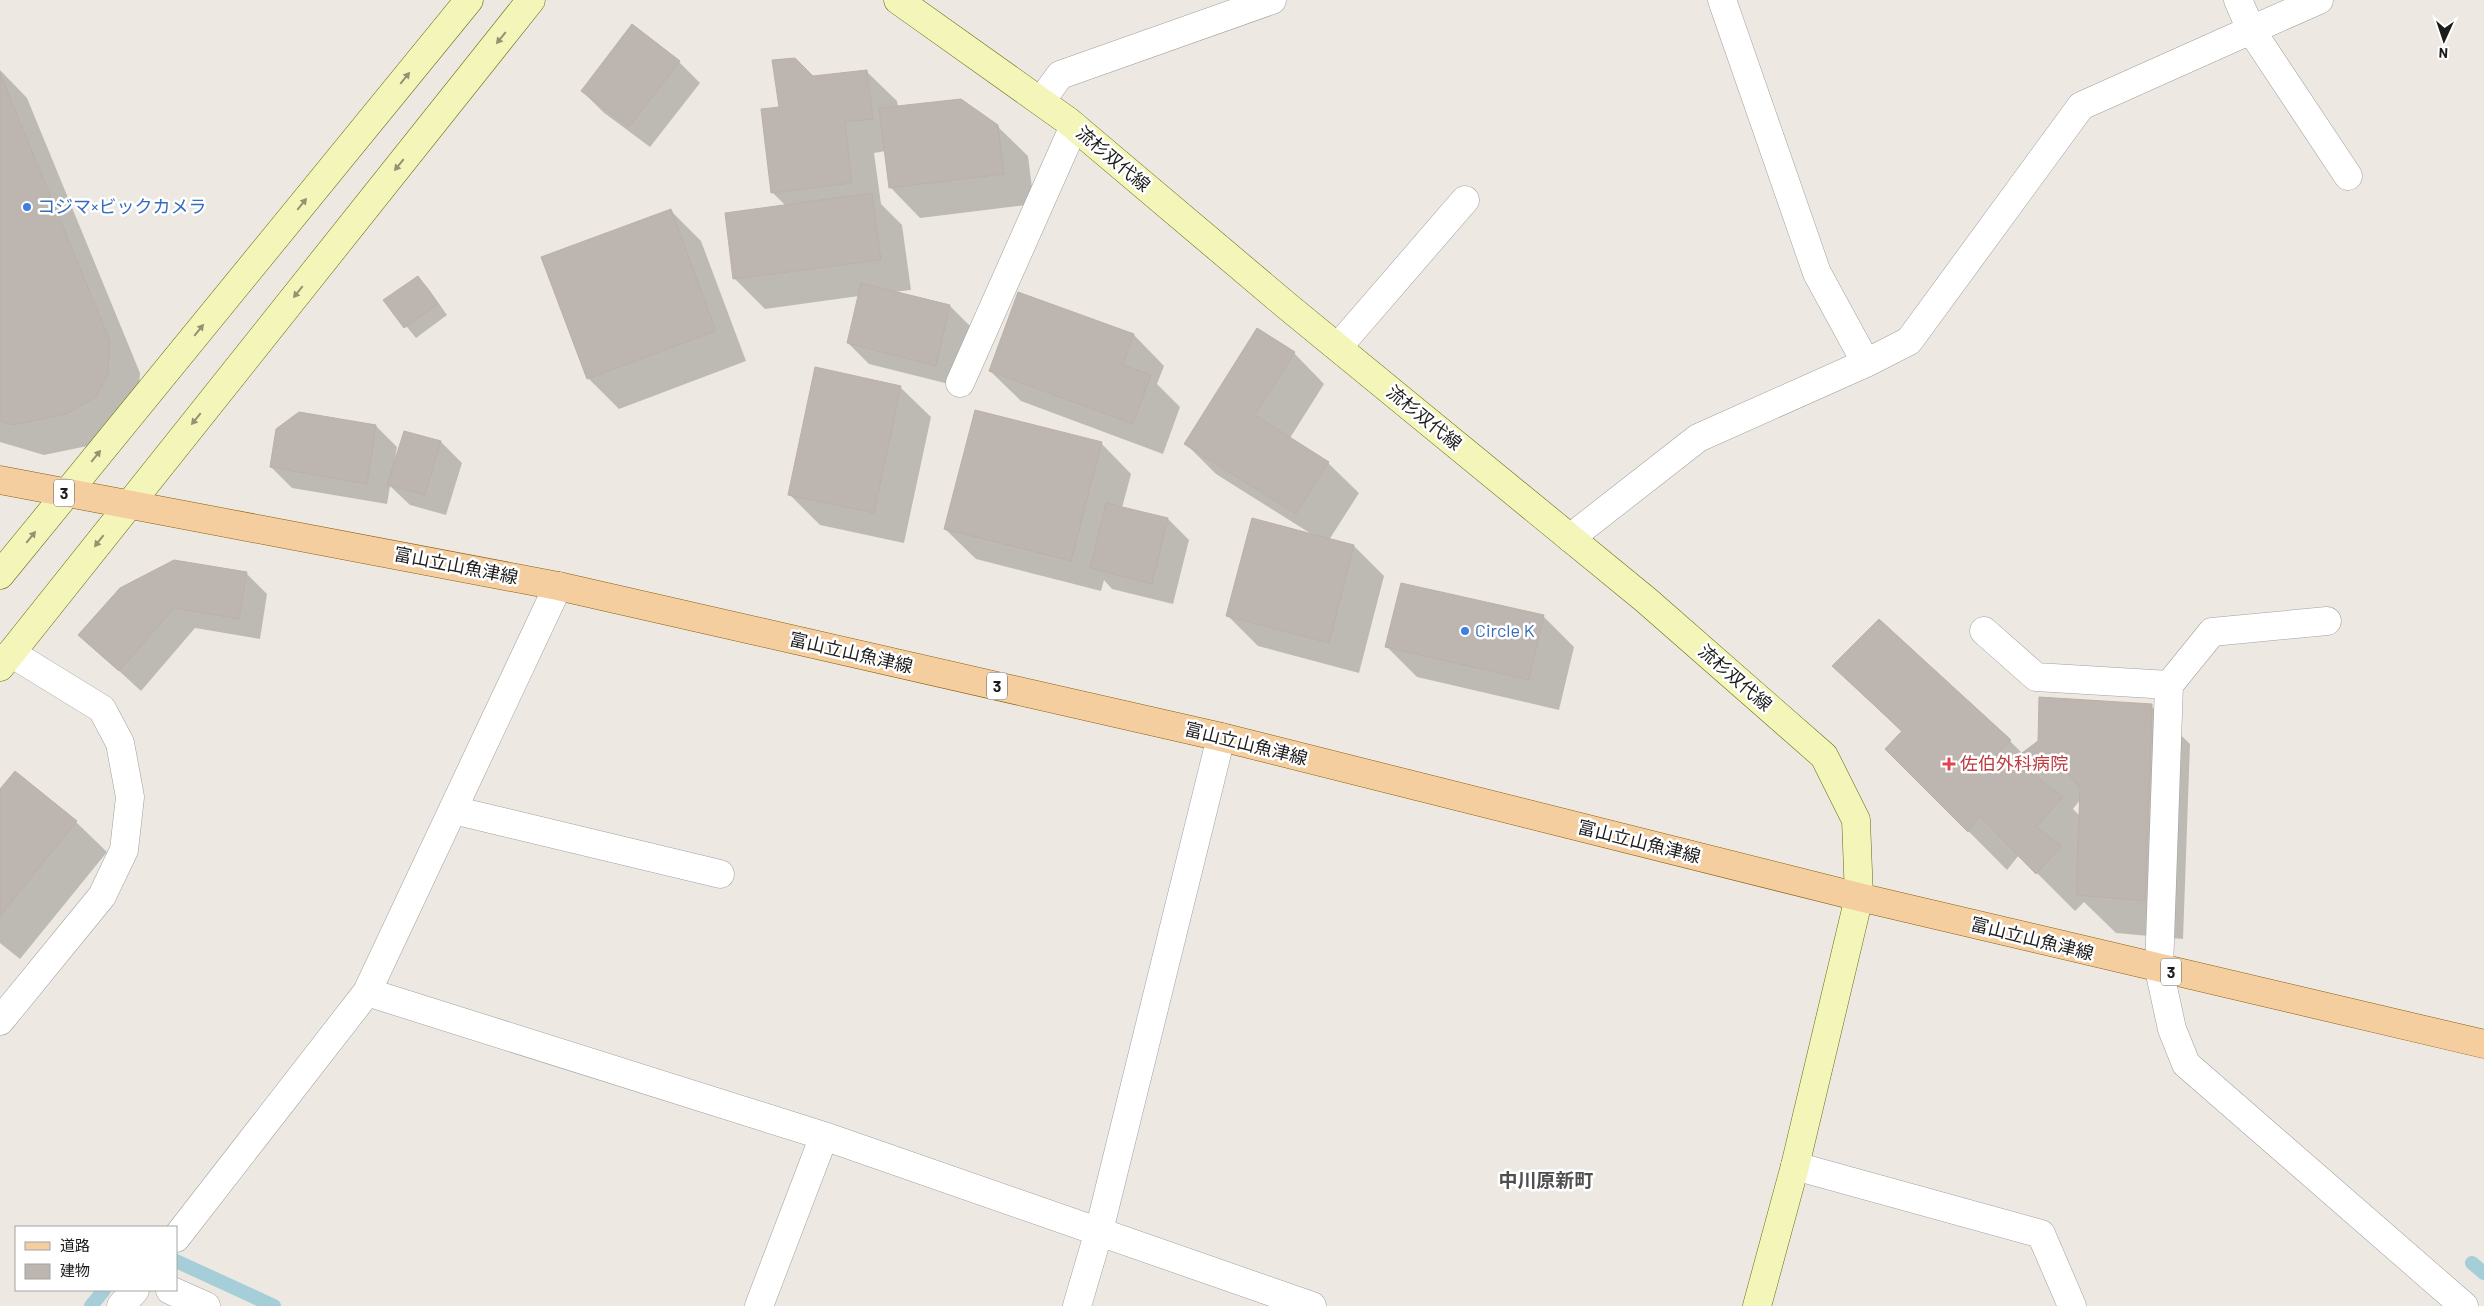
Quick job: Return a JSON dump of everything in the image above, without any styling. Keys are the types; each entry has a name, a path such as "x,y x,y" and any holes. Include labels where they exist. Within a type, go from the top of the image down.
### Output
{"main road":[{"name":"富山立山魚津線","path":"0,480 558,586 1221,737 1859,897 2484,1044"}],"street":[{"path":"0,575 469,0"},
{"path":"0,1021 102,896 124,850 130,797 120,743 102,709 6,660 531,0"},
{"name":"流杉双代線","path":"898,0 1074,126 1338,347 1646,600 1824,756 1856,820 1859,897 1795,1166 1757,1306"},
{"path":"1041,101 1060,75 1272,0"},
{"path":"1722,0 1817,273 1866,363"},
{"path":"2238,0 2251,30 2348,176"},
{"path":"1570,538 1698,438 1866,363 1909,341 2080,106 2319,0"},
{"path":"960,383 1074,126"},
{"path":"1338,347 1465,200"},
{"path":"178,1235 367,992 558,586"},
{"path":"2327,621 2212,632 2168,685 2159,969 2172,1028 2186,1064 2464,1306"},
{"path":"1984,631 2036,677 2168,685"},
{"path":"1077,1306 1099,1231 1221,737"},
{"path":"453,810 720,874"},
{"path":"367,992 824,1136 1312,1306"},
{"path":"759,1306 824,1136"},
{"path":"1795,1166 2041,1234 2072,1306"},
{"path":"121,1306 134,1291"},
{"path":"172,1291 206,1306"}],"building":[{"path":"632,24 680,61 629,127 581,91"},
{"path":"795,58 813,76 867,70 873,119 845,122 852,183 771,193 761,109 779,107 772,60"},
{"name":"コジマ×ビックカメラ","path":"0,73 110,341 108,373 97,396 67,414 13,425 0,421"},
{"path":"961,99 998,125 1004,174 889,188 879,108"},
{"path":"872,193 881,260 733,279 725,213"},
{"path":"671,209 716,331 587,379 541,257"},
{"path":"418,276 438,304 404,328 383,300"},
{"path":"861,283 950,305 936,366 847,343"},
{"path":"1018,292 1134,334 1123,365 1151,375 1133,424 989,371"},
{"path":"1257,328 1295,352 1255,415 1329,462 1296,514 1184,444"},
{"path":"815,367 901,386 874,513 788,495"},
{"path":"975,410 1102,442 1071,561 944,529"},
{"path":"299,412 376,425 367,484 270,467 276,429"},
{"path":"404,431 441,441 425,495 387,485"},
{"path":"1106,503 1168,518 1152,584 1090,568"},
{"path":"1252,518 1354,545 1329,643 1226,616"},
{"path":"174,560 247,572 239,619 174,608 119,671 78,635 120,588"},
{"name":"Circle K","path":"1401,583 1544,615 1529,680 1385,647"},
{"name":"佐伯外科病院","path":"1879,619 2011,740 1992,760 2002,768 2038,741 2039,697 2152,704 2145,901 2076,895 2080,788 2049,752 2032,773 2063,797 2036,827 2062,846 2036,874 1980,817 1968,832 1885,749 1902,731 1832,666"},
{"path":"15,771 77,821 0,916 0,789"}],"waterway":[{"path":"178,1262 274,1306"},
{"path":"2472,1263 2484,1273"},
{"path":"91,1306 103,1291"}],"place":[{"name":"コジマ×ビックカメラ","path":"27,207"},
{"name":"Circle K","path":"1465,631"},
{"name":"佐伯外科病院","path":"1949,764"}],"district":[{"name":"中川原新町","path":"1546,1180"}]}
